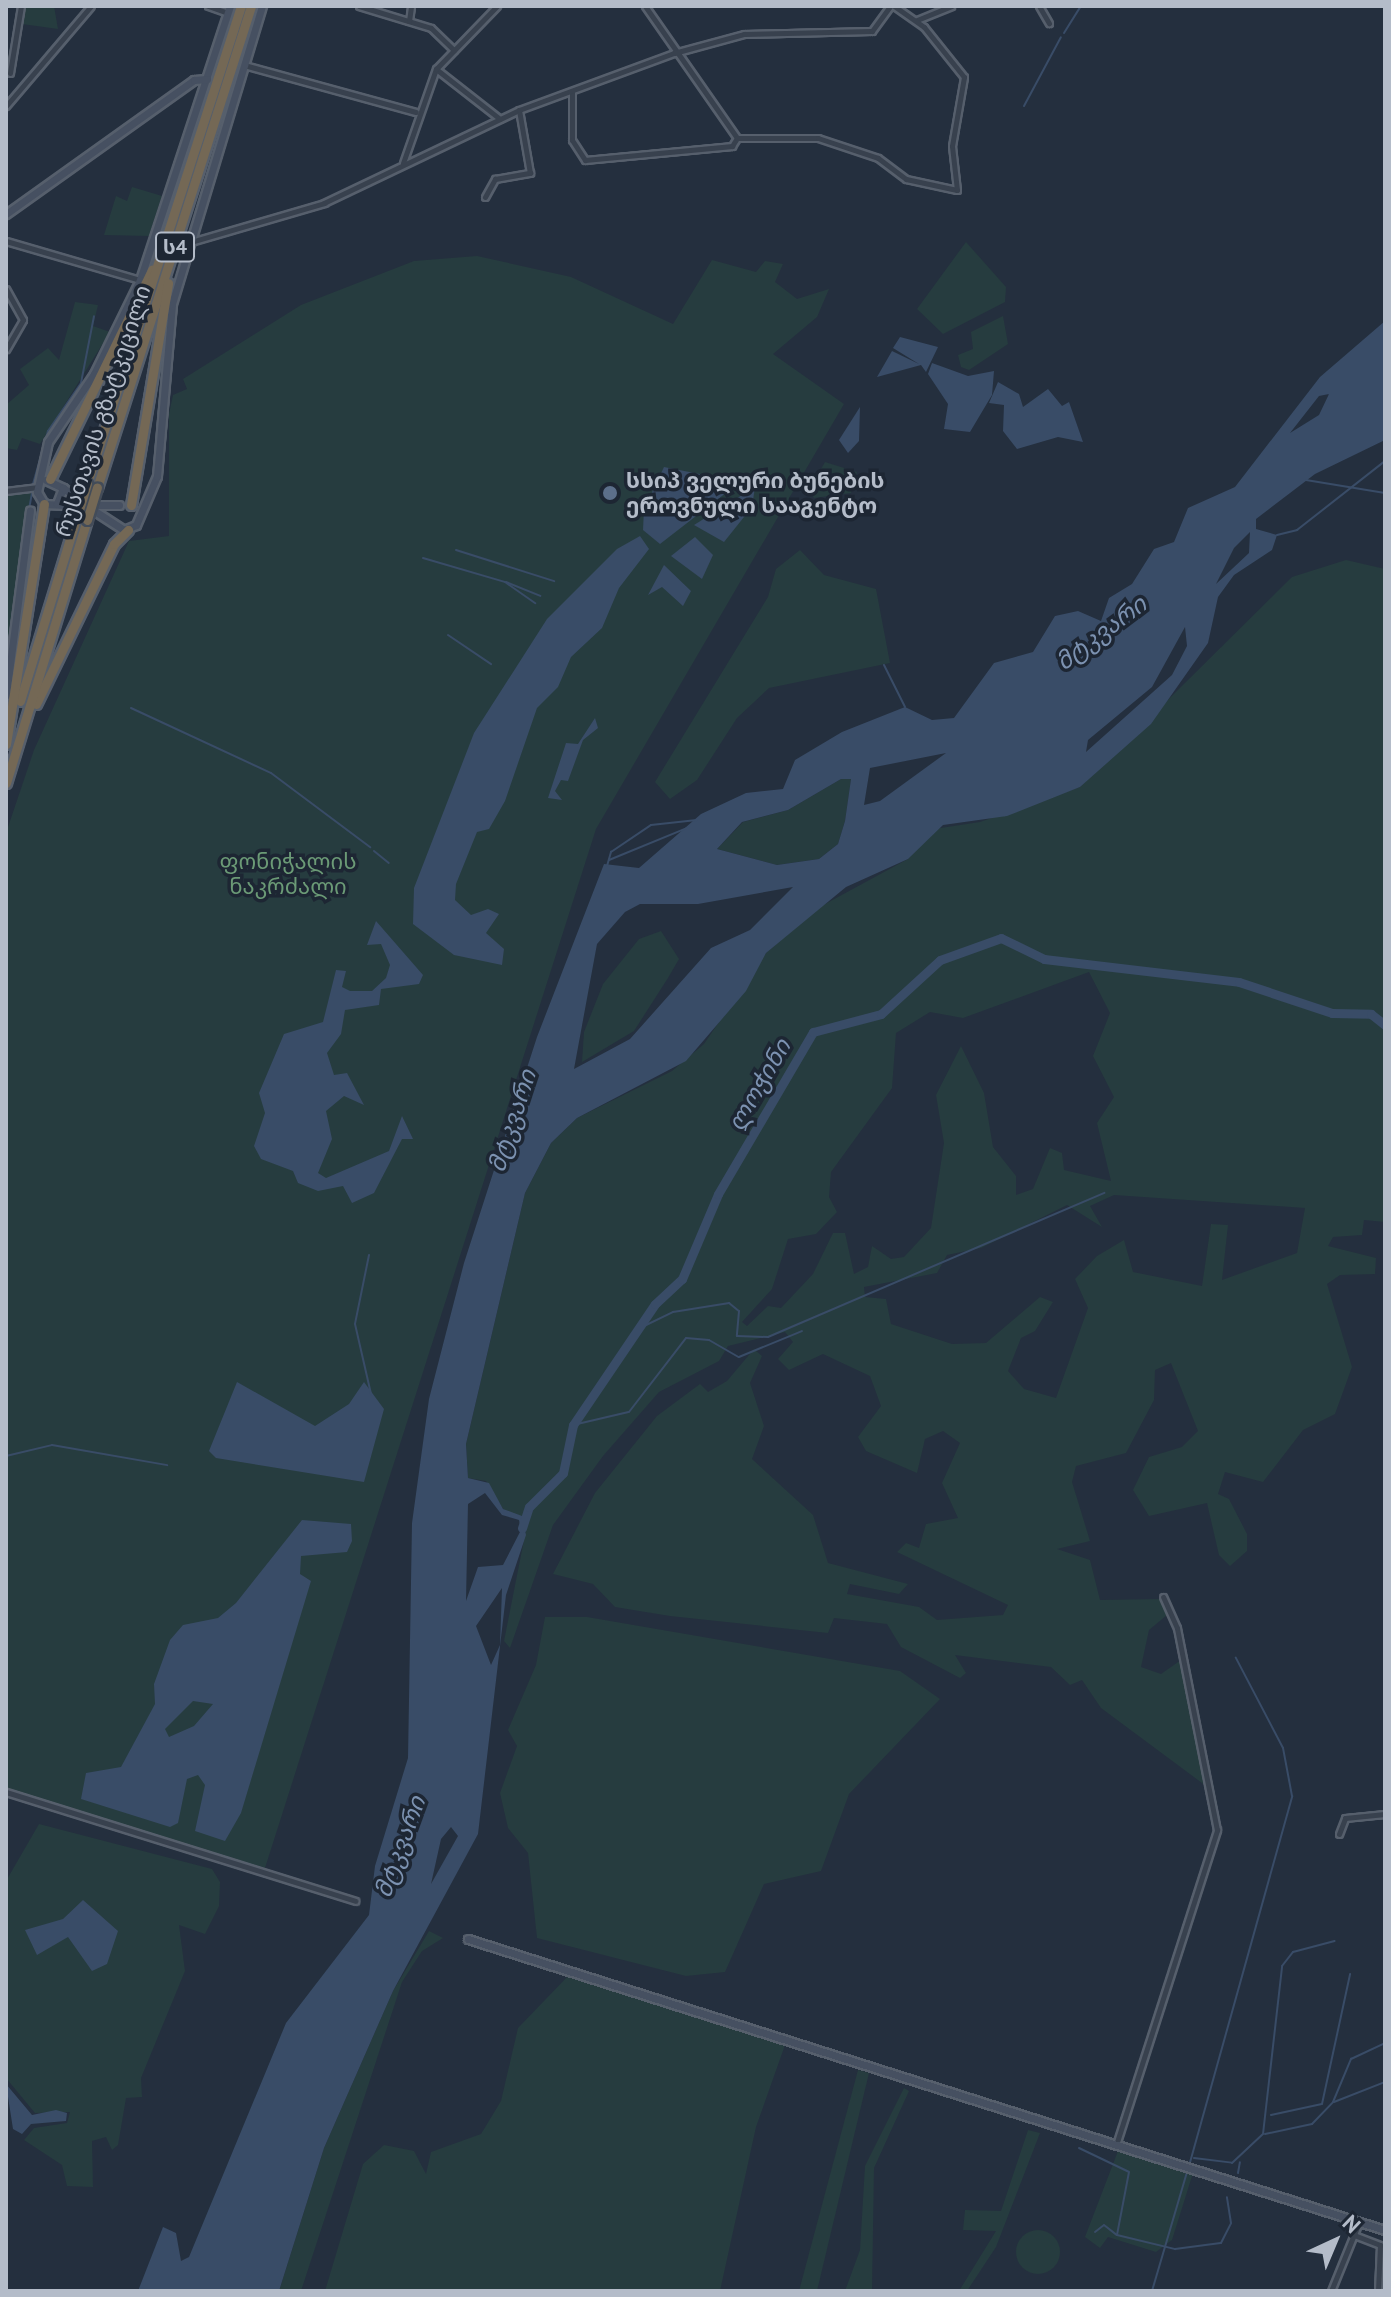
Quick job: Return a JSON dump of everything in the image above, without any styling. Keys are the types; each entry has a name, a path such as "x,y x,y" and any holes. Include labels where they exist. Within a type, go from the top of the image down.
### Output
{"highway":[{"name":"რუსთავის გზატკეცილი","path":"6,783 87,520 92,486 165,242 241,6"},
{"name":"რუსთავის გზატკეცილი","path":"6,744 78,513 92,486 179,235 251,6"},
{"path":"132,505 179,235"},
{"path":"43,484 165,242"},
{"path":"6,744 43,503"},
{"path":"19,745 114,544 128,530"}],"street":[{"path":"10,73 21,6"},
{"path":"6,106 91,6"},
{"path":"43,503 44,460 140,280 207,79 229,9 208,6"},
{"path":"30,511 43,503 87,506 128,530 150,493 159,466 164,349 187,244 262,6"},
{"path":"359,6 431,28 454,50"},
{"path":"409,21 411,6"},
{"path":"403,163 416,112 436,69 497,6"},
{"path":"645,6 674,53 737,138"},
{"path":"187,244 281,219 519,110 674,53 744,34 872,31 892,6 917,20 964,77 952,146 957,190 906,179 878,158 818,138 737,138"},
{"path":"917,20 951,6"},
{"path":"1039,6 1049,23"},
{"path":"244,65 416,112"},
{"path":"436,69 500,119"},
{"path":"6,214 194,80 207,79"},
{"path":"572,93 572,140 585,160 732,146 737,138"},
{"path":"485,197 495,179 530,173 519,110"},
{"path":"6,241 140,280"},
{"path":"6,289 23,320 6,349"},
{"path":"6,491 43,484 63,488 88,503 119,505 132,505 150,493"},
{"path":"6,695 30,511 43,484"},
{"path":"57,504 63,488"},
{"path":"113,522 119,505"},
{"path":"132,505 139,516"},
{"path":"1116,2145 1217,1830 1177,1628 1163,1597"},
{"path":"6,1792 355,1901"},
{"path":"1339,1834 1345,1818 1385,1814"},
{"path":"468,1939 1385,2230"},
{"path":"1331,2291 1359,2222"},
{"path":"1354,2235 1380,2245 1378,2291"}],"green space":[{"path":"25,6 54,6 58,29 22,24"},
{"path":"132,187 162,196 149,236 104,235 116,196 127,201"},
{"path":"966,242 1006,287 1005,302 943,334 917,309"},
{"name":"ფონიჭალის ნაკრძალი","path":"477,256 571,277 673,324 712,260 756,272 765,261 783,264 775,282 797,299 829,289 817,317 773,354 844,404 596,829 265,1868 6,1789 6,833 34,750 129,541 169,536 169,414 173,395 187,389 183,379 301,305 414,261"},
{"path":"75,302 98,305 93,326 110,332 40,444 22,438 17,450 6,448 6,405 29,385 20,369 48,348 59,360"},
{"path":"1003,316 1008,344 969,370 961,367 958,355 973,349 971,332"},
{"path":"825,462 857,472 851,493 814,498 809,490"},
{"path":"33,491 28,514 6,680 6,496"},
{"path":"800,550 824,575 876,589 890,663 769,688 737,718 697,780 670,799 655,782 768,597 776,569"},
{"path":"1346,560 1385,569 1385,1222 1364,1220 1362,1235 1333,1237 1328,1246 1376,1258 1375,1274 1340,1275 1327,1284 1352,1367 1335,1414 1303,1430 1263,1482 1225,1472 1218,1494 1229,1499 1247,1534 1247,1551 1230,1566 1219,1555 1207,1503 1149,1516 1133,1490 1149,1457 1182,1447 1198,1431 1171,1363 1155,1370 1154,1400 1126,1453 1076,1466 1072,1482 1090,1541 1057,1549 1090,1560 1100,1600 1163,1599 1167,1615 1149,1630 1141,1667 1161,1674 1181,1660 1206,1786 1101,1708 1082,1680 1070,1685 1051,1667 955,1655 966,1673 960,1678 901,1647 887,1624 834,1618 828,1633 670,1616 615,1607 593,1584 553,1574 595,1493 657,1416 700,1384 708,1392 727,1381 754,1349 762,1356 750,1383 764,1426 752,1459 813,1515 828,1563 908,1584 899,1594 850,1584 847,1594 919,1607 937,1620 1003,1615 1008,1605 897,1552 906,1543 919,1548 926,1524 958,1518 942,1483 960,1443 943,1431 925,1439 917,1473 866,1451 858,1437 881,1406 870,1376 823,1354 789,1370 778,1359 793,1342 785,1332 728,1346 719,1361 659,1392 603,1456 553,1525 510,1648 504,1641 527,1525 503,1509 486,1481 468,1478 466,1444 525,1193 551,1143 577,1118 672,1071 704,1044 766,953 816,909 908,859 934,829 980,822 1080,787 1292,577","holes":["1089,972 1110,1013 1093,1056 1114,1097 1097,1123 1111,1181 1064,1170 1062,1153 1050,1148 1033,1189 1016,1195 1016,1176 993,1147 984,1093 961,1046 936,1095 944,1143 931,1228 904,1257 891,1259 872,1246 868,1267 854,1274 845,1233 833,1233 813,1274 781,1308 768,1306 747,1326 742,1322 772,1289 788,1239 816,1234 837,1212 829,1197 831,1172 892,1088 896,1033 930,1012 963,1018","1114,1195 1305,1208 1297,1253 1222,1280 1228,1225 1211,1224 1202,1286 1133,1272 1124,1240 1097,1256 1075,1279 1088,1308 1056,1398 1024,1389 1008,1371 1021,1338 1035,1331 1053,1302 1040,1297 986,1343 952,1344 891,1324 886,1299 865,1297 864,1287 937,1273 947,1255 981,1248 1067,1205 1102,1227 1090,1206"]},
{"path":"841,779 851,779 845,821 838,844 819,859 777,865 717,849 743,822 788,810"},
{"path":"661,931 679,959 668,978 634,1031 582,1062 584,1032 603,984 639,939"},
{"path":"545,1617 587,1617 900,1671 940,1699 849,1794 821,1871 764,1884 725,1972 686,1976 537,1938 528,1853 508,1828 500,1793 517,1746 508,1730 536,1665"},
{"path":"39,1824 212,1869 220,1882 219,1906 205,1934 179,1925 185,1971 141,2078 142,2097 126,2098 118,2145 112,2150 106,2137 92,2141 93,2187 67,2186 62,2165 24,2140 34,2128 67,2123 70,2112 35,2113 6,2078 6,1881"},
{"path":"429,1931 443,1938 422,1951 402,1982 301,2291 279,2291 324,2148 393,1991"},
{"path":"570,1974 785,2045 756,2127 720,2291 325,2291 363,2164 384,2145 414,2151 426,2174 431,2152 481,2134 501,2101 518,2028"},
{"path":"858,2070 869,2073 817,2291 799,2291"},
{"path":"904,2088 909,2091 874,2168 872,2291 845,2291 860,2250 865,2166"},
{"path":"1028,2130 1040,2133 996,2247 967,2291 959,2291 996,2231 963,2230 965,2210 1001,2211"},
{"path":"1118,2151 1193,2173 1172,2240 1156,2252 1108,2237 1100,2248 1085,2237"},
{"path":"1038,2230 1053,2237 1060,2252 1053,2267 1038,2274 1023,2267 1016,2252 1023,2237"}],"water":[{"name":"მტკვარი","path":"1385,321 1385,440 1315,474 1256,519 1256,529 1277,535 1272,550 1234,575 1218,597 1208,643 1151,724 1080,787 1007,816 943,825 908,859 846,887 766,953 746,991 686,1061 577,1118 551,1143 525,1193 466,1444 468,1478 489,1483 503,1509 522,1516 526,1535 506,1595 478,1834 393,1991 324,2148 279,2291 138,2291 163,2227 176,2233 181,2261 189,2257 286,2023 369,1915 375,1866 408,1758 412,1523 429,1399 464,1263 537,1037 604,864 639,868 701,814 746,793 783,789 795,760 842,732 905,707 932,720 954,718 994,663 1033,652 1055,616 1078,611 1101,621 1109,598 1132,584 1154,549 1174,542 1188,508 1235,487 1320,377","holes":["1329,394 1319,415 1290,433 1319,396","1250,532 1249,553 1216,584 1234,548","1185,627 1187,646 1172,675 1086,752 1088,740 1152,687","946,753 880,801 864,805 870,768","841,779 851,779 838,844 819,859 777,865 717,849 742,822 788,810","793,887 750,930 711,948 630,1039 574,1069 597,944 625,912 640,904 698,904","485,1493 502,1515 519,1520 521,1530 503,1565 478,1567 466,1601 468,1504","502,1588 500,1645 491,1665 476,1626","451,1827 458,1836 431,1884 441,1839","402,1851 407,1861 391,1886 386,1875"]},
{"path":"900,337 938,347 926,372 921,365 877,377 892,351 919,364 893,348"},
{"path":"932,363 968,376 994,371 992,395 970,432 944,429 948,404 928,374"},
{"path":"998,382 1019,394 1023,407 1048,389 1062,406 1069,402 1083,442 1058,437 1017,449 1003,431 1004,405 989,403"},
{"path":"860,407 859,441 848,453 839,440"},
{"path":"664,467 740,482 660,544 643,530 644,509"},
{"path":"755,487 752,507 724,542 694,525"},
{"path":"640,536 649,549 619,588 602,628 571,657 558,687 537,708 505,801 489,829 477,832 456,884 455,900 471,915 488,909 499,914 486,933 504,949 502,965 454,955 413,924 414,888 474,733 547,619 617,549"},
{"path":"695,537 713,555 702,579 671,556"},
{"path":"664,565 691,591 683,606 662,587 648,595"},
{"path":"595,718 598,728 583,740 568,781 561,780 555,791 562,800 548,798 566,743 578,744"},
{"path":"376,921 423,975 419,984 381,989 379,1005 345,1010 341,1034 327,1053 334,1075 347,1073 364,1105 344,1096 326,1111 332,1139 318,1173 326,1178 389,1151 402,1116 413,1139 402,1139 374,1193 352,1203 343,1186 318,1191 298,1183 293,1171 261,1159 254,1146 265,1113 259,1093 284,1034 323,1022 336,970 346,971 342,987 350,991 372,991 386,978 390,965 381,944 367,945"},
{"path":"237,1382 315,1426 349,1404 364,1382 384,1409 364,1482 216,1458 209,1451"},
{"path":"302,1520 351,1524 352,1541 347,1552 301,1556 300,1574 311,1581 241,1813 225,1841 195,1831 205,1785 198,1775 187,1779 178,1823 170,1827 81,1799 86,1773 121,1767 155,1704 154,1684 170,1640 183,1625 218,1618 236,1603","holes":["193,1701 213,1704 194,1726 169,1737 165,1729"]},
{"path":"83,1900 118,1931 107,1964 92,1971 68,1937 37,1955 25,1930 63,1919"},
{"path":"6,2084 32,2115 56,2110 67,2113 66,2121 31,2124 22,2134 13,2129"}],"waterway":[{"path":"1064,33 1081,6"},
{"path":"1024,106 1061,37"},
{"path":"33,484 48,431 81,383 94,316"},
{"path":"1277,535 1297,530 1385,461"},
{"path":"1306,480 1385,493"},
{"path":"22,547 32,493"},
{"path":"456,550 554,581"},
{"path":"423,558 505,582 535,603"},
{"path":"506,582 540,596"},
{"path":"448,635 491,664"},
{"path":"6,659 10,636"},
{"path":"884,665 905,707"},
{"path":"131,708 271,773 370,847"},
{"path":"607,866 611,852 651,825 697,820"},
{"path":"609,860 687,828"},
{"path":"374,851 389,863"},
{"name":"ლოჭინი","path":"522,1528 529,1507 563,1473 573,1425 655,1304 682,1279 718,1194 813,1032 881,1014 940,960 1001,938 1044,959 1239,982 1332,1013 1371,1014 1385,1025"},
{"path":"640,1328 673,1312 729,1303 739,1311 737,1336 768,1337 1104,1193"},
{"path":"369,1255 355,1324 371,1394"},
{"path":"573,1425 629,1412 686,1338 709,1340 739,1357 802,1331"},
{"path":"6,1456 52,1445 167,1465"},
{"path":"1189,2166 1292,1796 1283,1748 1236,1658"},
{"path":"1194,2158 1232,2163 1263,2134 1282,1966 1293,1952 1335,1941"},
{"path":"1271,2115 1322,2104 1350,1974"},
{"path":"1265,2134 1312,2124 1333,2102 1351,2059 1385,2043"},
{"path":"1334,2102 1385,2082"},
{"path":"1079,2148 1129,2172 1117,2235"},
{"path":"1238,2173 1240,2162"},
{"path":"1152,2291 1187,2172"},
{"path":"1095,2232 1104,2225 1117,2235 1175,2249 1221,2243 1231,2223 1227,2197"}],"place":[{"name":"სსიპ ველური ბუნების ეროვნული სააგენტო","path":"610,493"}]}
